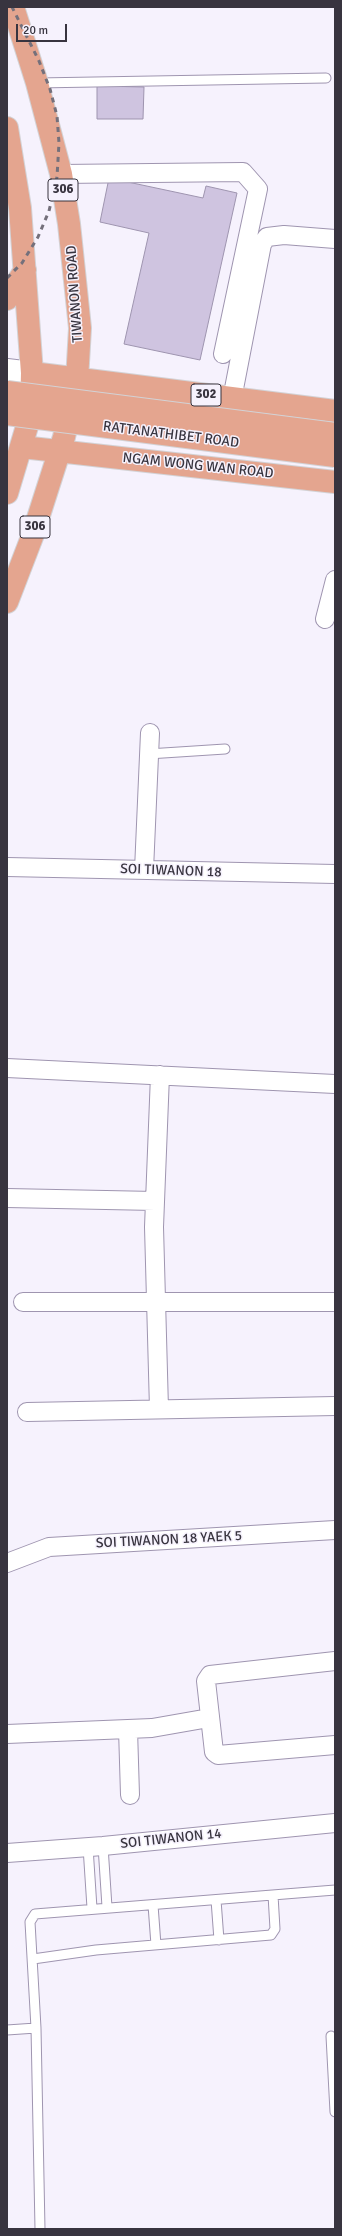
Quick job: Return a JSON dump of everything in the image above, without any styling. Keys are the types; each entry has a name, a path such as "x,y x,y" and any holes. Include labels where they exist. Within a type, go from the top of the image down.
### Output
{"main road":[{"name":"TIWANON ROAD","path":"7,602 32,537 63,444 77,380 80,328 69,224 61,174 37,83 13,7"},
{"path":"7,128 20,208 32,380 31,413 14,446 7,493"},
{"path":"7,299 25,270"},
{"name":"302","path":"7,370 32,380 77,380 335,411"},
{"path":"32,380 72,406 92,415 206,436 224,448 247,472"},
{"name":"RATTANATHIBET ROAD","path":"7,392 335,434"},
{"path":"7,403 31,413 63,444"},
{"name":"RATTANATHIBET ROAD","path":"7,414 335,456"},
{"path":"14,446 63,444"},
{"name":"NGAM WONG WAN ROAD","path":"63,444 247,472 335,482"}],"street":[{"path":"61,174 243,172 258,189 223,354"},
{"path":"232,399 267,237 284,235 335,239"},
{"path":"325,619 335,580"},
{"path":"144,870 150,733"},
{"name":"SOI TIWANON 18","path":"7,867 335,874"},
{"path":"7,1068 335,1084"},
{"path":"159,1409 155,1201 160,1075"},
{"path":"7,1198 155,1201"},
{"path":"23,1302 335,1302"},
{"path":"27,1412 335,1406"},
{"name":"SOI TIWANON 18 YAEK 5","path":"7,1563 49,1547 335,1530"},
{"path":"335,1661 210,1675 206,1680 209,1718 214,1752 218,1755 335,1746"},
{"path":"7,1734 152,1728 209,1718"},
{"path":"128,1729 130,1796"},
{"name":"SOI TIWANON 14","path":"7,1853 95,1847 335,1823"}],"lane":[{"path":"37,83 326,78"},
{"path":"148,754 225,749"},
{"path":"95,1847 107,1907"},
{"path":"92,1908 95,1847"},
{"path":"40,2229 36,2028 30,1922 35,1914 92,1908 153,1905 335,1890"},
{"path":"33,1959 96,1950 268,1936 273,1933 273,1895"},
{"path":"216,1900 219,1940"},
{"path":"153,1905 156,1945"},
{"path":"7,2030 36,2028"},
{"path":"331,2036 335,2112"}],"building":[{"path":"97,86 144,87 143,119 97,119"},
{"path":"109,178 203,198 206,186 237,193 200,360 124,344 149,233 100,222"}],"railway":[{"path":"7,278 22,263 38,237 49,211 57,177 59,143 57,116 50,89 39,61 12,7"}]}
